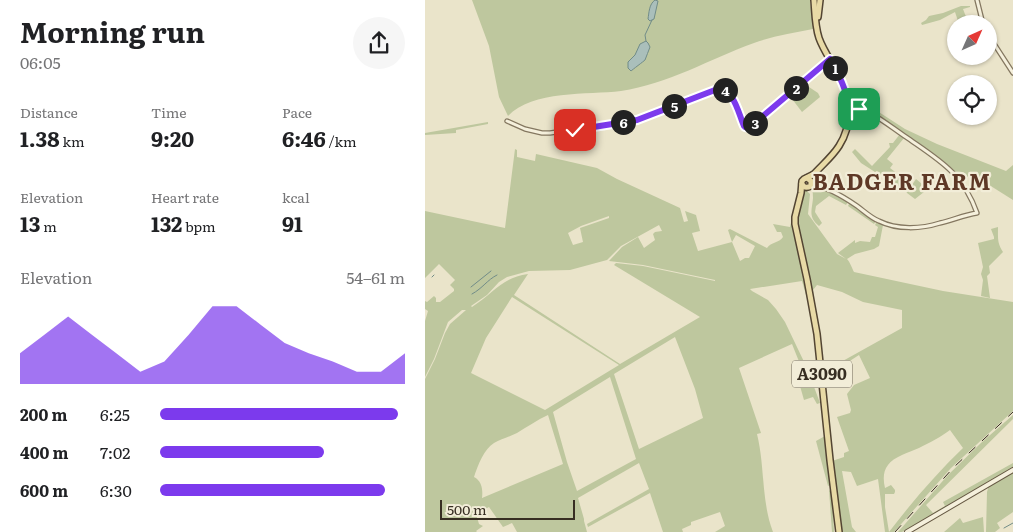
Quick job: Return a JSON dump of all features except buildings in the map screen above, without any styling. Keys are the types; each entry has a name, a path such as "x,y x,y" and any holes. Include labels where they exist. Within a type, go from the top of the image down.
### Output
{"main road":[{"path":"801,193 814,174 841,144 847,128 849,109 845,87 823,48 816,26 814,0"},
{"path":"820,0 817,20 823,48"},
{"name":"A3090","path":"809,182 805,187 802,184 795,224 817,334 837,532"},
{"path":"907,532 1013,470"}],"street":[{"path":"977,0 981,15"},
{"path":"997,48 1013,73"},
{"path":"507,121 525,129 542,132 575,130 637,120 721,89 726,91 732,98 745,127 750,127 830,59"},
{"path":"809,182 837,194 884,224 904,227 926,226 940,224 965,215 977,213 959,178 947,166 877,117 863,110 849,109"}],"green space":[{"path":"472,0 810,0 813,29 754,43 672,77 638,88 546,98 518,108 508,116 499,97 489,46"},
{"path":"961,6 970,6 963,9 965,15 956,15 955,12 940,20 922,25 921,23 929,16"},
{"path":"803,83 818,93 820,97 802,112 789,95"},
{"path":"868,105 905,129 937,144 1006,171 1013,165 1013,200 969,175 963,182 937,156 866,110"},
{"path":"488,122 488,124 456,130 456,133 425,135 425,133"},
{"path":"900,134 904,138 887,159 893,164 890,168 912,185 916,179 922,184 921,187 924,192 915,199 905,190 894,187 877,171 875,172 861,163 852,152 855,149 872,166 890,147 889,143 893,143"},
{"path":"515,149 517,150 517,157 535,161 536,154 597,168 680,208 684,222 688,221 685,211 696,215 700,231 692,233 698,251 732,242 728,230 730,229 767,248 783,237 781,232 777,232 773,224 790,227 792,219 814,330 802,281 750,289 768,300 785,322 807,368 820,403 817,404 813,397 804,400 800,386 809,384 792,344 739,368 761,433 757,434 765,496 773,532 715,532 725,526 720,512 691,522 691,525 682,529 683,532 663,532 650,493 588,527 587,524 649,489 639,463 578,498 587,532 517,532 512,523 503,527 489,507 476,514 479,524 483,526 477,532 425,532 425,379 450,324 466,310 462,310 448,322 425,377 425,321 428,311 425,309 425,301 427,302 434,296 436,302 440,302 454,291 450,285 455,280 439,264 425,278 425,211 505,228","holes":["609,216 609,218 580,228 583,242 573,245 568,233 581,226","659,225 662,231 655,232 653,234 655,240 644,248 638,237 622,247 609,261 643,265 715,281 643,266 616,263 614,265 700,317 620,364 514,295 528,274 511,279 480,302 471,306 507,277 529,271 570,270 607,260 621,246","736,235 755,246 749,258 740,261 732,242","512,297 619,365 545,410 471,373 486,338","675,337 695,389 703,418 639,449 614,374","610,377 636,459 577,491 553,412","548,415 563,464 482,498 481,486 474,477 484,453 494,443 517,433"]},
{"path":"814,186 832,192 848,202 846,205 829,196 816,206 815,212 822,223 819,226 813,220 811,213"},
{"path":"804,191 810,194 808,214 837,254 846,259 838,253 855,240 855,243 860,241 870,242 872,237 875,237 878,227 875,225 877,221 883,225 879,246 855,254 847,259 854,272 943,291 1013,302 1013,411 951,468 894,532 889,532 885,532 878,479 857,486 851,472 842,471 852,527 856,532 840,532 832,461 844,457 844,453 849,451 837,417 850,413 847,394 854,385 870,378 859,355 825,377 823,372 902,328 902,310 863,302 842,292 817,285 813,290 813,300 797,226 797,212","holes":["950,430 963,448 925,488 889,532 885,494 894,494 895,492 891,485 885,488 884,485 884,473 890,462 931,442"]},
{"path":"850,202 876,221 874,224 848,206"},
{"path":"998,227 999,243 1003,252 989,266 990,273 987,276 990,298 981,296 983,280 981,274 983,267 978,243 994,239 991,229"},
{"path":"1013,415 1013,419 926,505 933,513 945,506 943,502 1013,463 1013,469 902,532 898,532 948,475"},
{"path":"826,429 830,485 828,486 816,441 825,436 824,430"},
{"path":"1013,471 1013,512 997,523 1000,528 995,532 986,532 987,492 989,485"},
{"path":"829,490 832,493 834,532 832,532"},
{"path":"983,517 984,532 944,532 960,518 963,523"}],"shaded area":[{"path":"655,0 658,1 654,19 650,21 648,19 650,9"},
{"path":"646,41 650,47 645,60 631,71 628,68 628,62 635,55 640,44"}],"waterway":[{"path":"646,41 645,35 652,20"},
{"path":"471,287 491,271"},
{"path":"472,294 497,275"},
{"path":"1004,528 1013,523"}],"railway":[{"path":"895,532 954,467 1013,412"}],"district":[{"name":"BADGER FARM","path":"902,182"}],"route":[{"path":"575,130 637,120 721,89 726,91 732,98 744,126 749,128 830,59 845,87 849,109 859,109"}]}
